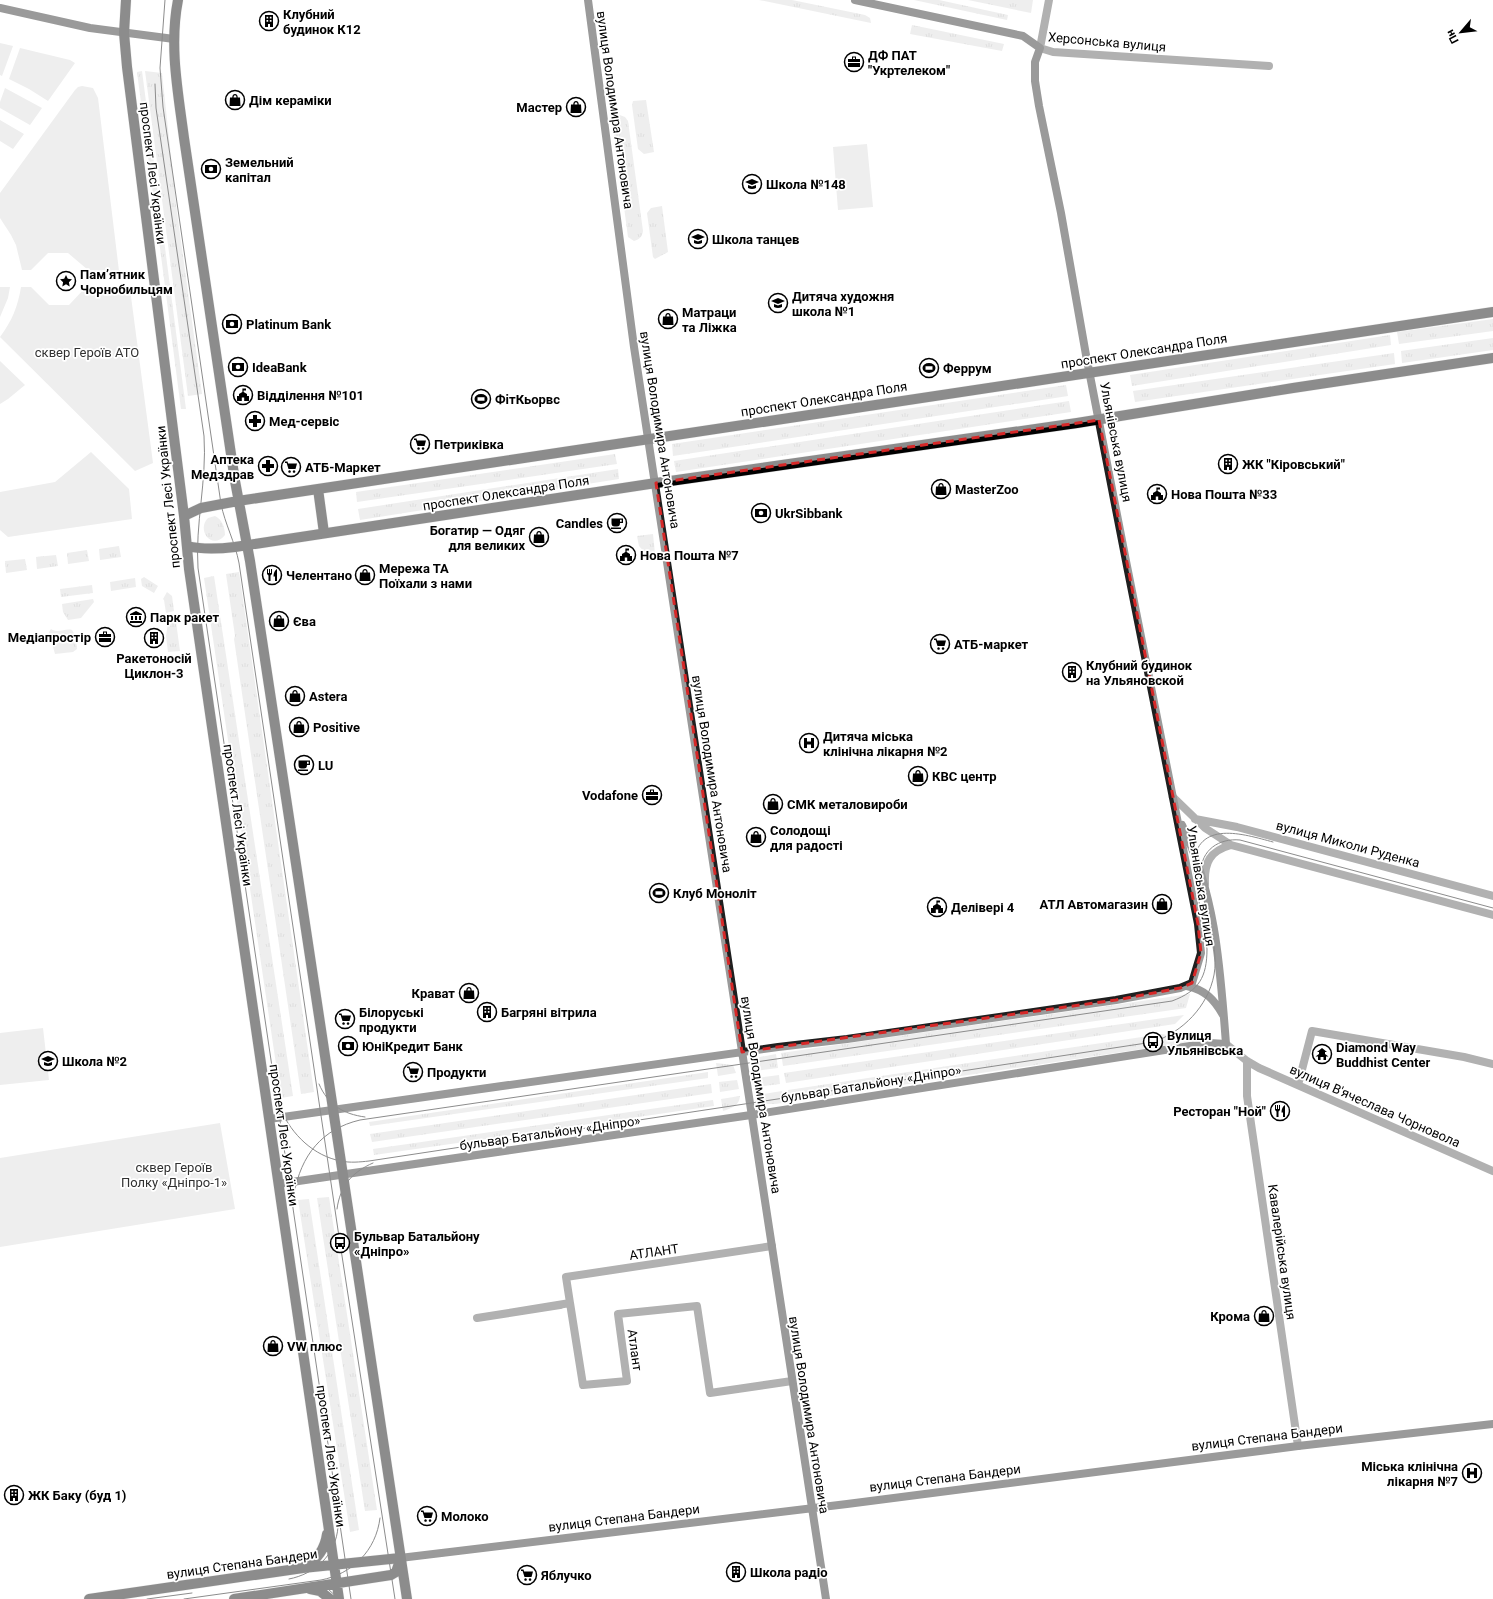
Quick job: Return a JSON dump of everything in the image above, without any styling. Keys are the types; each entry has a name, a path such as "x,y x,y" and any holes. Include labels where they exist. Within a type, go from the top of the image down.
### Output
{"main road":[{"name":"проспект Лесі Українки","path":"126,0 124,33 131,101 184,516 191,584 339,1599"},
{"path":"178,0 174,39 177,84 184,138 238,501 247,545 407,1599"},
{"name":"проспект Олександра Поля","path":"184,516 200,508 238,501 1493,312"},
{"name":"проспект Олександра Поля","path":"187,546 216,549 247,545 656,483 1099,420 1278,390 1493,358"},
{"path":"318,489 324,533"},
{"path":"303,1568 317,1558 325,1545 327,1520"},
{"path":"234,1599 391,1575 396,1572 399,1566 400,1558"},
{"name":"вулиця Степана Бандери","path":"89,1599 333,1564 400,1558"},
{"path":"306,1588 320,1591 330,1599"}],"street":[{"name":"вулиця Володимира Антоновича","path":"588,0 634,347 826,1599"},
{"name":"Херсонська вулиця","path":"855,0 1023,36 1040,48 1053,52 1269,66"},
{"path":"1040,48 1049,0"},
{"path":"0,8 90,28 174,39"},
{"name":"Ульянівська вулиця","path":"1040,48 1035,62 1035,81 1062,213 1099,420 1177,816 1200,944 1199,962 1190,985"},
{"path":"1173,797 1195,819 1215,835 1231,845 1493,915"},
{"name":"Ульянівська вулиця","path":"1177,816 1195,855 1206,889 1219,954 1226,1044"},
{"name":"вулиця Миколи Руденка","path":"1195,819 1237,827 1493,896"},
{"path":"1206,889 1205,876 1208,860 1213,853 1221,848 1231,845"},
{"path":"269,1119 1116,1000 1190,985 1207,994 1218,1006 1224,1017"},
{"path":"1298,1085 1312,1031 1464,1057 1493,1064"},
{"name":"бульвар Батальйону «Дніпро»","path":"278,1184 751,1115 1209,1043 1226,1044"},
{"path":"1226,1044 1247,1061"},
{"name":"вулиця В'ячеслава Чорновола","path":"1247,1061 1493,1171"},
{"name":"Кавалерійська вулиця","path":"1247,1061 1247,1096 1298,1446"},
{"name":"АТЛАНТ","path":"570,1303 566,1277 772,1246"},
{"path":"560,1304 553,1306 545,1307 523,1310 478,1318 516,1312 524,1310 547,1307 555,1305 562,1304 570,1303"},
{"name":"Атлант","path":"570,1303 583,1385 627,1381 618,1314 697,1306 710,1394 792,1381"},
{"name":"вулиця Степана Бандери","path":"400,1558 811,1508 1298,1446 1493,1424"}],"highlighted area":[{"path":"1099,420 1198,924 1201,953 1192,983 1180,988 1116,1000 742,1052 656,483"}],"green space":[{"path":"759,0 792,0 865,15 870,18 871,23"},
{"path":"914,0 939,0 1008,15 1007,20"},
{"path":"968,0 1033,0 1031,13"},
{"path":"912,25 1004,44 1002,51 910,34"},
{"path":"0,43 13,46 2,76 0,75"},
{"path":"20,48 70,60 75,63 48,101 9,79"},
{"path":"142,71 186,409 181,409 137,72"},
{"path":"145,71 162,73 177,212 202,394 188,396"},
{"path":"82,86 93,88 98,98 119,271 88,270 68,253 48,253 31,270 22,270 16,245 0,218 0,193 75,90"},
{"path":"5,88 42,108 30,125 0,108 0,102"},
{"path":"646,100 654,152 644,154 638,149 632,105 633,101"},
{"path":"617,114 625,117 628,121 643,231 640,238 634,241 628,237 612,117"},
{"path":"0,120 24,134 13,149 0,141"},
{"path":"867,144 873,207 838,210 833,147"},
{"path":"662,206 668,252 655,259 653,257 647,213 651,208"},
{"path":"0,287 10,287 8,298 0,317"},
{"name":"сквер Героїв АТО","path":"21,287 31,287 49,305 69,305 85,288 130,289 153,463 135,471 0,337 14,313"},
{"path":"1493,319 1493,331 1399,344 1397,332"},
{"path":"1390,335 1391,345 1132,386 1130,375"},
{"path":"1493,338 1493,350 1402,363 1401,351"},
{"path":"1394,353 1395,364 1135,402 1133,391"},
{"name":"сквер Героїв АТО","path":"0,361 25,385 0,404"},
{"path":"1066,385 1068,396 673,456 672,444"},
{"path":"1069,401 1071,412 676,472 674,461"},
{"path":"91,452 129,489 132,519 8,537 0,530 0,492 55,482"},
{"path":"615,454 617,464 357,502 356,492"},
{"path":"618,469 619,479 360,520 358,509"},
{"path":"215,516 220,519 223,524 225,535 215,541 207,537 204,528 208,518"},
{"path":"653,534 655,554 647,555 639,546 637,536"},
{"path":"119,546 121,557 100,560 99,549"},
{"path":"87,550 89,561 68,564 67,553"},
{"path":"56,555 58,566 37,569 36,557"},
{"path":"25,559 27,570 6,573 5,561"},
{"path":"239,572 314,1092 301,1094 234,639 235,636 226,574"},
{"path":"214,576 293,1096 281,1098 204,578"},
{"path":"144,577 158,586 154,593 142,586 141,579"},
{"path":"135,578 136,587 111,591 110,582"},
{"path":"92,585 93,593 61,597 60,589"},
{"path":"167,592 172,596 174,611 166,613 163,599"},
{"path":"93,599 94,602 81,618 68,620 63,612 62,604"},
{"path":"176,622 180,651 168,652 166,636 168,623"},
{"path":"51,629 56,631 72,630 75,635 77,649 73,652 55,654 49,632"},
{"path":"1190,994 1186,1008 783,1066 781,1053"},
{"path":"1184,1015 1175,1024 786,1083 784,1073"},
{"path":"43,1028 49,1080 0,1085 0,1033"},
{"path":"1162,1034 1195,1041 789,1102 788,1090"},
{"path":"776,1054 778,1068 755,1071 753,1060 755,1058"},
{"path":"716,1063 733,1065 736,1073 718,1076"},
{"path":"708,1072 708,1078 370,1126 369,1122"},
{"path":"779,1075 780,1084 757,1087 756,1078"},
{"path":"737,1080 739,1089 720,1092 719,1082"},
{"path":"711,1084 712,1093 372,1142 370,1134"},
{"path":"782,1091 783,1103 768,1104 762,1101 758,1095"},
{"path":"740,1096 737,1104 732,1108 723,1111 721,1099"},
{"path":"713,1100 714,1106 374,1155 373,1149"},
{"name":"сквер Героїв Полку «Дніпро-1»","path":"220,1123 235,1209 0,1247 0,1158"},
{"path":"329,1197 377,1510 365,1511 317,1198"},
{"path":"309,1199 359,1530 350,1532 298,1200"}],"tram line":[{"path":"165,0 160,68 163,107 221,504 239,563 338,1230 395,1599"},
{"path":"155,84 156,108 204,436 204,469 198,535 198,568 351,1599"},
{"path":"294,1194 302,1167 315,1146 324,1137 335,1130 360,1120 1172,1001 1189,993 1195,988 1203,975 1207,959 1207,949 1193,866 1196,851 1203,841 1212,836 1223,833 1248,836 1273,842"},
{"path":"281,1110 291,1128 313,1149 341,1161 362,1162 1153,1042 1164,1038 1184,1025 1200,1007 1211,986 1214,975 1214,950 1203,897 1201,872 1204,857 1218,843 1225,841 1240,840 1493,908"},
{"path":"319,1084 327,1098 337,1107 350,1114 365,1117"},
{"path":"337,1209 341,1193 348,1181 353,1175 373,1163"},
{"path":"184,1599 321,1580 332,1577 352,1566 368,1551 378,1530 380,1518"},
{"path":"289,1579 307,1573 322,1562 333,1546 338,1527"},
{"path":"311,1583 328,1589 339,1599"},
{"path":"147,1599 192,1593"}],"place":[{"name":"Клубний будинок К12","path":"269,21"},
{"name":"ДФ ПАТ \"Укртелеком\"","path":"854,62"},
{"name":"Дім кераміки","path":"235,100"},
{"name":"Мастер","path":"576,107"},
{"name":"Земельний капітал","path":"211,169"},
{"name":"Школа №148","path":"752,184"},
{"name":"Школа танцев","path":"698,239"},
{"name":"Пам’ятник Чорнобильцям","path":"66,281"},
{"name":"Дитяча художня школа №1","path":"778,303"},
{"name":"Матраци та Ліжка","path":"668,319"},
{"name":"Platinum Bank","path":"232,324"},
{"name":"IdeaBank","path":"238,367"},
{"name":"Феррум","path":"929,368"},
{"name":"Відділення №101","path":"243,395"},
{"name":"ФiтКьорвс","path":"481,399"},
{"name":"Мед-сервіс","path":"255,421"},
{"name":"Петриківка","path":"420,444"},
{"name":"ЖК \"Кіровський\"","path":"1228,464"},
{"name":"Аптека Медздрав","path":"268,466"},
{"name":"АТБ-Маркет","path":"291,467"},
{"name":"MasterZoo","path":"941,489"},
{"name":"Нова Пошта №33","path":"1157,494"},
{"name":"UkrSibbank","path":"761,513"},
{"name":"Candles","path":"617,523"},
{"name":"Богатир — Одяг для великих","path":"539,537"},
{"name":"Нова Пошта №7","path":"626,555"},
{"name":"Челентано","path":"272,575"},
{"name":"Мережа ТА Поїхали з нами","path":"365,575"},
{"name":"Парк ракет","path":"136,617"},
{"name":"Єва","path":"279,621"},
{"name":"Медіапростір","path":"105,637"},
{"name":"Ракетоносій Циклон-3","path":"154,638"},
{"name":"АТБ-маркет","path":"940,644"},
{"name":"Клубний будинок на Ульяновской","path":"1072,672"},
{"name":"Astera","path":"295,696"},
{"name":"Positive","path":"299,727"},
{"name":"Дитяча міська клінічна лікарня №2","path":"809,743"},
{"name":"LU","path":"304,765"},
{"name":"КВС центр","path":"918,776"},
{"name":"Vodafone","path":"652,795"},
{"name":"СМК металовироби","path":"773,804"},
{"name":"Солодощі для радості","path":"756,837"},
{"name":"Клуб Моноліт","path":"659,893"},
{"name":"АТЛ Автомагазин","path":"1162,904"},
{"name":"Делівері 4","path":"937,907"},
{"name":"Крават","path":"469,993"},
{"name":"Багряні вітрила","path":"487,1012"},
{"name":"Білоруські продукти","path":"345,1019"},
{"name":"Вулиця Ульянівська","path":"1153,1042"},
{"name":"ЮніКредит Банк","path":"348,1046"},
{"name":"Diamond Way Buddhist Center","path":"1322,1054"},
{"name":"Школа №2","path":"48,1061"},
{"name":"Продукти","path":"413,1072"},
{"name":"Ресторан \"Ной\"","path":"1280,1111"},
{"name":"Бульвар Батальйону «Дніпро»","path":"340,1243"},
{"name":"Крома","path":"1264,1316"},
{"name":"VW плюс","path":"273,1346"},
{"name":"Міська клінічна лікарня №7","path":"1472,1473"},
{"name":"ЖК Баку (буд 1)","path":"14,1495"},
{"name":"Молоко","path":"427,1516"},
{"name":"Школа радіо","path":"736,1572"},
{"name":"Яблучко","path":"527,1575"}]}
